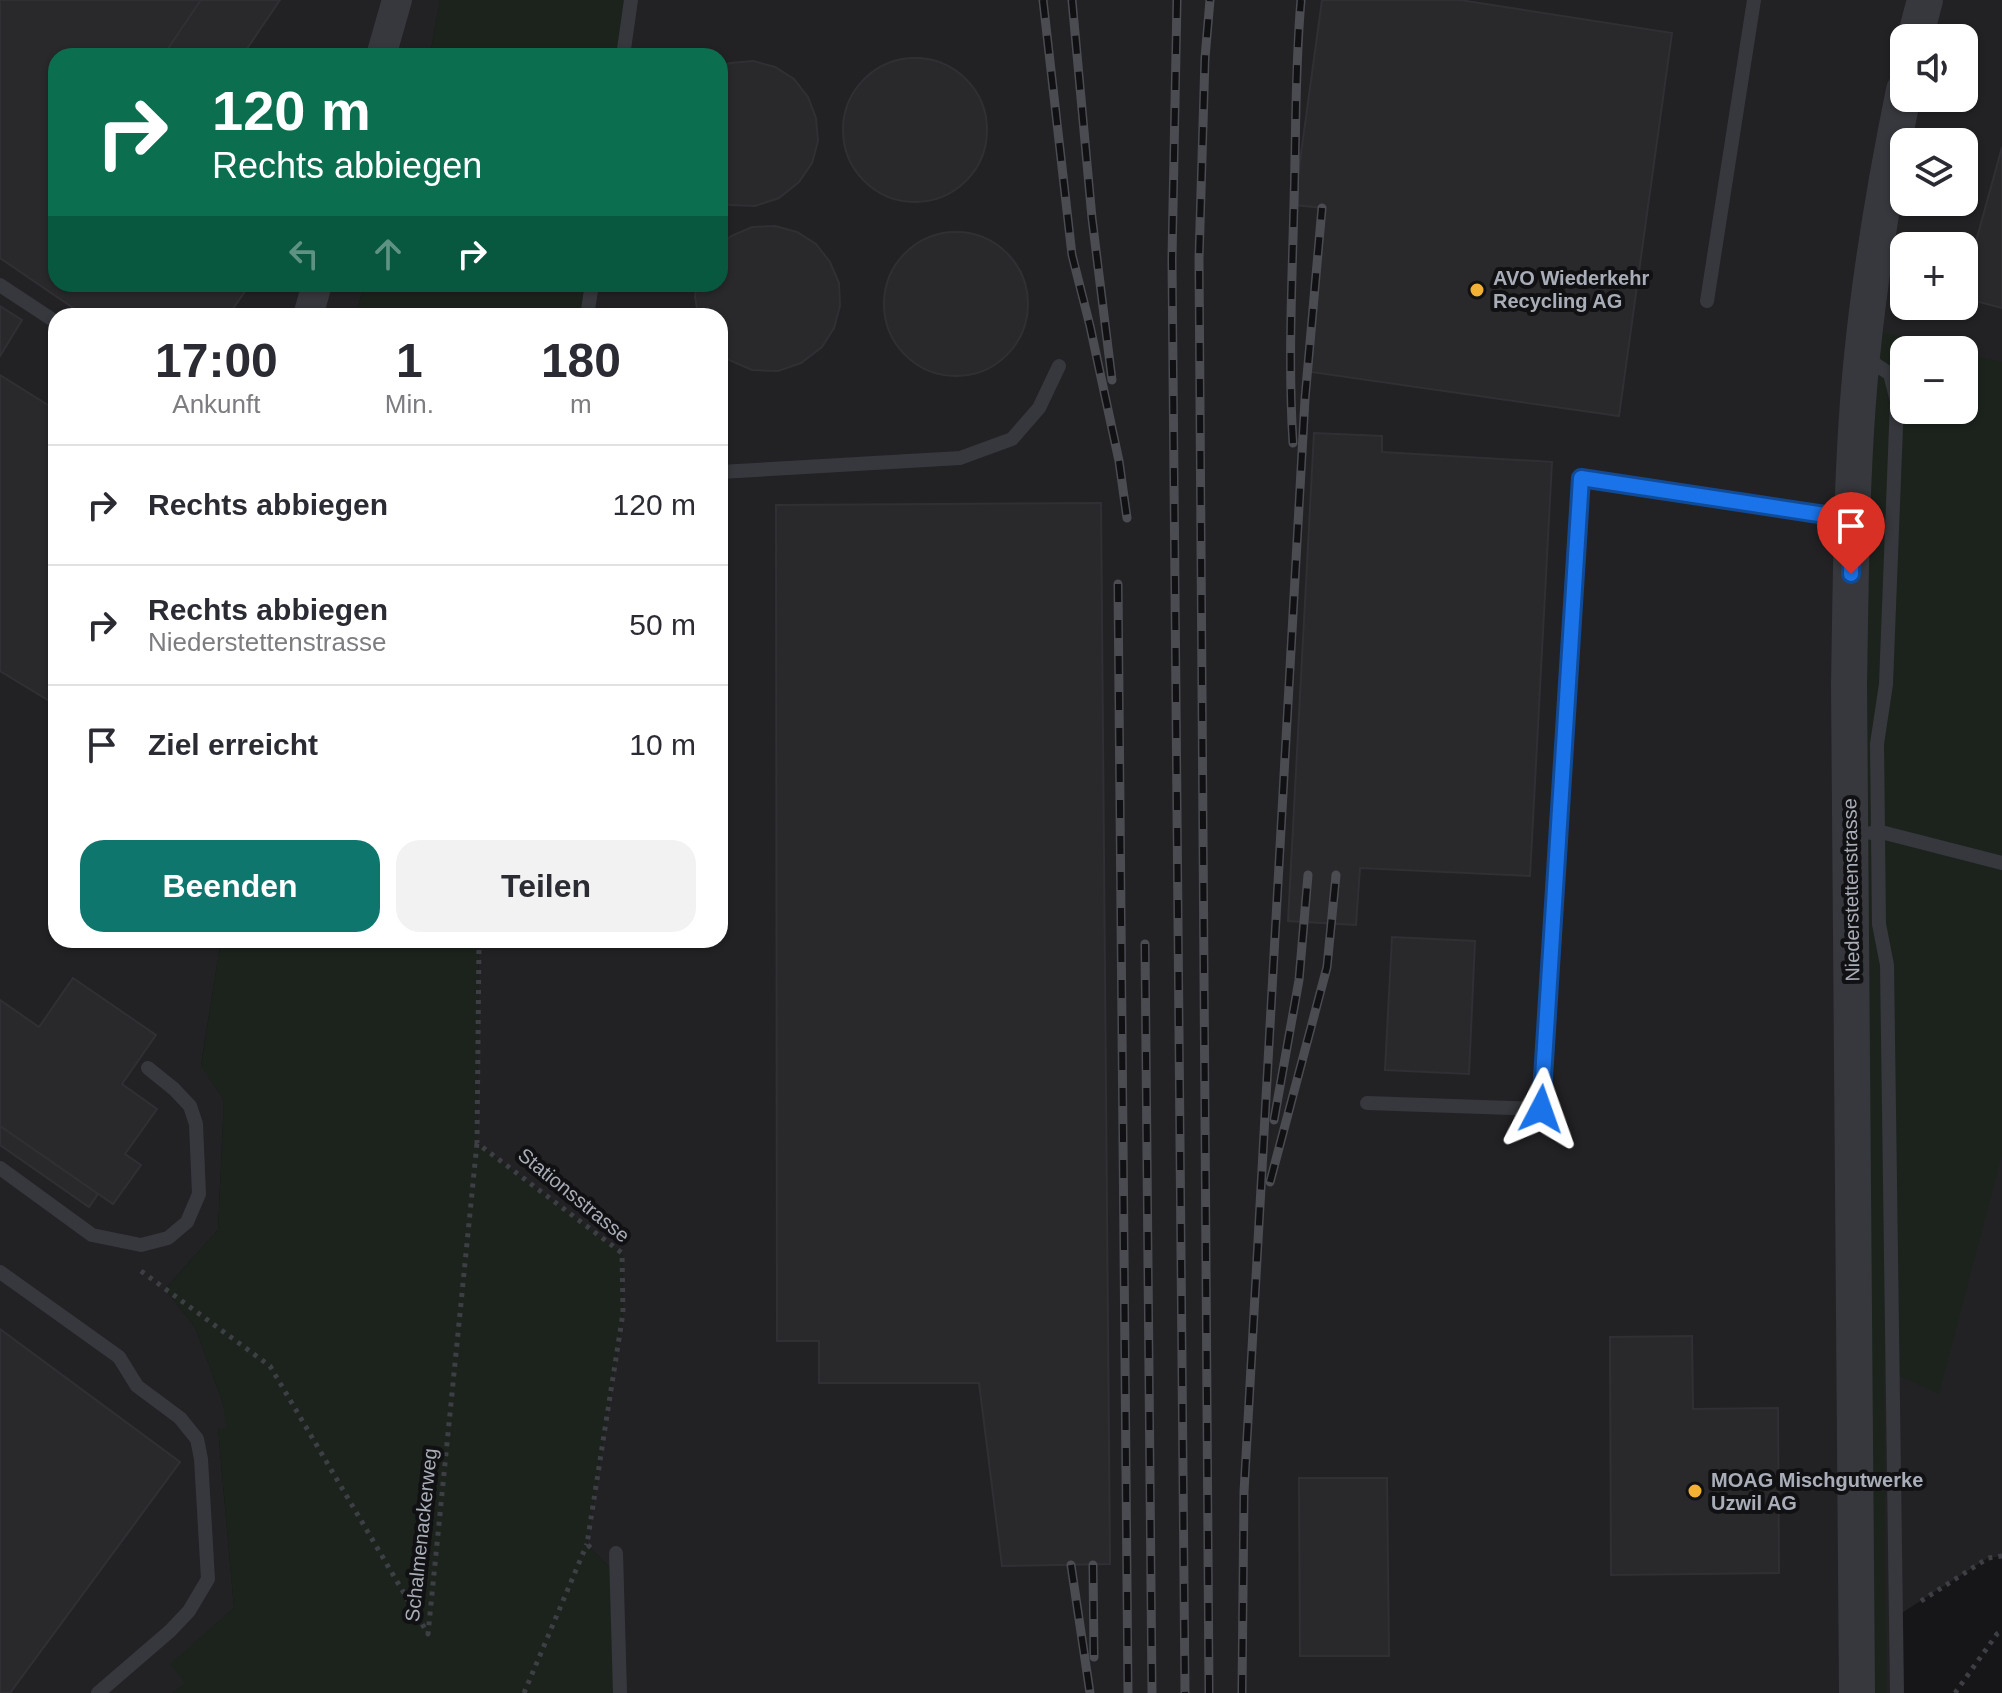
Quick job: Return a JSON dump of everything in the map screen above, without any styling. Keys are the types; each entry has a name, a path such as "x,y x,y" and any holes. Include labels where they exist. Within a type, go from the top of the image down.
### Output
{"street":[{"path":"383,48 397,0"},
{"path":"1919,24 1925,0"},
{"name":"Niederstettenstrasse","path":"1857,1693 1864,833 1849,685 1852,519 1862,356 1887,175 1900,112"}],"lane":[{"path":"624,48 631,0"},
{"path":"1707,301 1754,0"},
{"path":"0,285 48,317"},
{"path":"1862,356 1890,374 1897,401 1886,684 1864,833 1887,965 1897,1693"},
{"path":"728,472 960,458 1012,439 1039,408 1059,366"},
{"path":"1367,1103 1541,1109 1581,478 1852,519"},
{"path":"1864,833 2002,863"},
{"path":"0,1168 92,1235 141,1245 168,1238 187,1222 199,1194 196,1124 190,1106 148,1068"},
{"path":"0,1272 119,1357 137,1386 180,1418 197,1439 201,1459 208,1579 180,1621 98,1693"},
{"path":"616,1553 620,1693"}],"path":[{"path":"477,1143 479,948"},
{"name":"Schalmenackerweg","path":"165,1289 270,1366 428,1634 477,1143"},
{"name":"Stationsstrasse","path":"477,1143 622,1253 623,1313 587,1544"},
{"path":"524,1693 587,1544 616,1575"},
{"path":"1897,1616 1988,1558 2002,1556"},
{"path":"1955,1693 2002,1631"}],"shaded area":[{"path":"0,0 440,0 431,48 48,48 48,292 362,292 358,308 48,308 48,948 220,948 201,1065 224,1100 218,1230 165,1289 195,1327 223,1403 227,1428 218,1428 234,1608 171,1664 186,1683 173,1693 0,1693"},
{"path":"440,0 626,0 619,48 431,48"},
{"path":"631,0 2002,0 2002,1556 1988,1558 1897,1616 1897,1693 620,1693 616,1575 587,1544 623,1313 622,1254 477,1143 479,948 728,948 728,308 588,308 591,292 728,292 728,48 624,48"},
{"path":"362,292 585,292 582,308 358,308"},
{"path":"1866,328 1898,336 1890,336 1890,424 1978,424 1978,356 2002,362 2002,1155 1939,1394 1884,1369 1886,1693 1875,1693 1855,1180"},
{"path":"220,948 479,948 477,1143 622,1253 623,1313 587,1544 616,1575 621,1693 173,1693 185,1683 170,1664 234,1608 218,1428 226,1428 223,1403 195,1327 165,1289 218,1230 224,1100 201,1066"}],"building":[{"path":"0,0 201,0 168,48 48,48 48,291 0,258"},
{"path":"201,0 280,0 247,48 168,48"},
{"name":"AVO Wiederkehr Recycling AG","path":"1322,0 1460,0 1672,33 1619,416 1311,372 1324,208 1294,205"},
{"path":"915,58 943,63 966,79 982,102 987,130 982,158 966,181 943,197 915,202 887,197 864,181 848,158 843,130 848,102 864,79 887,63"},
{"path":"753,61 775,67 794,79 808,97 816,118 818,141 812,163 799,182 779,198 755,206 728,204 730,63"},
{"path":"2002,147 2002,308 1978,302 1978,234"},
{"path":"775,226 797,232 816,244 830,262 839,283 840,306 834,328 822,347 801,363 778,371 752,370 729,360 728,308 697,308 696,292 728,292 728,238 752,227"},
{"path":"956,232 984,237 1007,253 1023,276 1028,304 1023,332 1007,355 984,371 956,376 928,371 905,355 889,332 884,304 889,276 905,253 928,237"},
{"path":"50,292 244,292 234,308 73,308"},
{"path":"0,306 22,320 0,356"},
{"path":"0,375 48,405 48,700 0,671"},
{"path":"1314,433 1382,436 1382,452 1552,462 1530,876 1360,868 1356,925 1288,921"},
{"path":"1101,503 1110,1564 1002,1566 979,1383 819,1383 819,1341 777,1341 776,505"},
{"path":"1392,937 1475,941 1469,1074 1385,1070"},
{"path":"73,978 156,1035 122,1084 157,1109 125,1154 141,1165 113,1204 0,1126 0,1000 39,1027"},
{"path":"0,1126 98,1194 89,1207 0,1145"},
{"path":"0,1329 180,1462 10,1693 0,1693"},
{"name":"MOAG Mischgutwerke Uzwil AG","path":"1692,1336 1693,1409 1778,1408 1779,1573 1611,1575 1610,1337"},
{"path":"1299,1478 1387,1478 1389,1656 1300,1656"}],"railway":[{"path":"1043,0 1072,255 1119,461 1127,518"},
{"path":"1072,0 1092,218 1112,380"},
{"path":"1177,0 1172,259 1185,1693"},
{"path":"1209,1693 1199,259 1205,58 1210,0"},
{"path":"1293,443 1291,323 1301,0"},
{"path":"1242,1693 1244,1492 1305,399 1322,208"},
{"path":"1118,584 1128,1693"},
{"path":"1274,1120 1299,980 1308,875"},
{"path":"1270,1182 1327,967 1336,875"},
{"path":"1145,944 1152,1693"},
{"path":"1071,1565 1090,1693"},
{"path":"1093,1565 1094,1657"}],"place":[{"name":"AVO Wiederkehr Recycling AG","path":"1477,290"},
{"name":"MOAG Mischgutwerke Uzwil AG","path":"1695,1491"}],"route":[{"path":"1541,1109 1581,478 1852,519 1851,574"}]}
